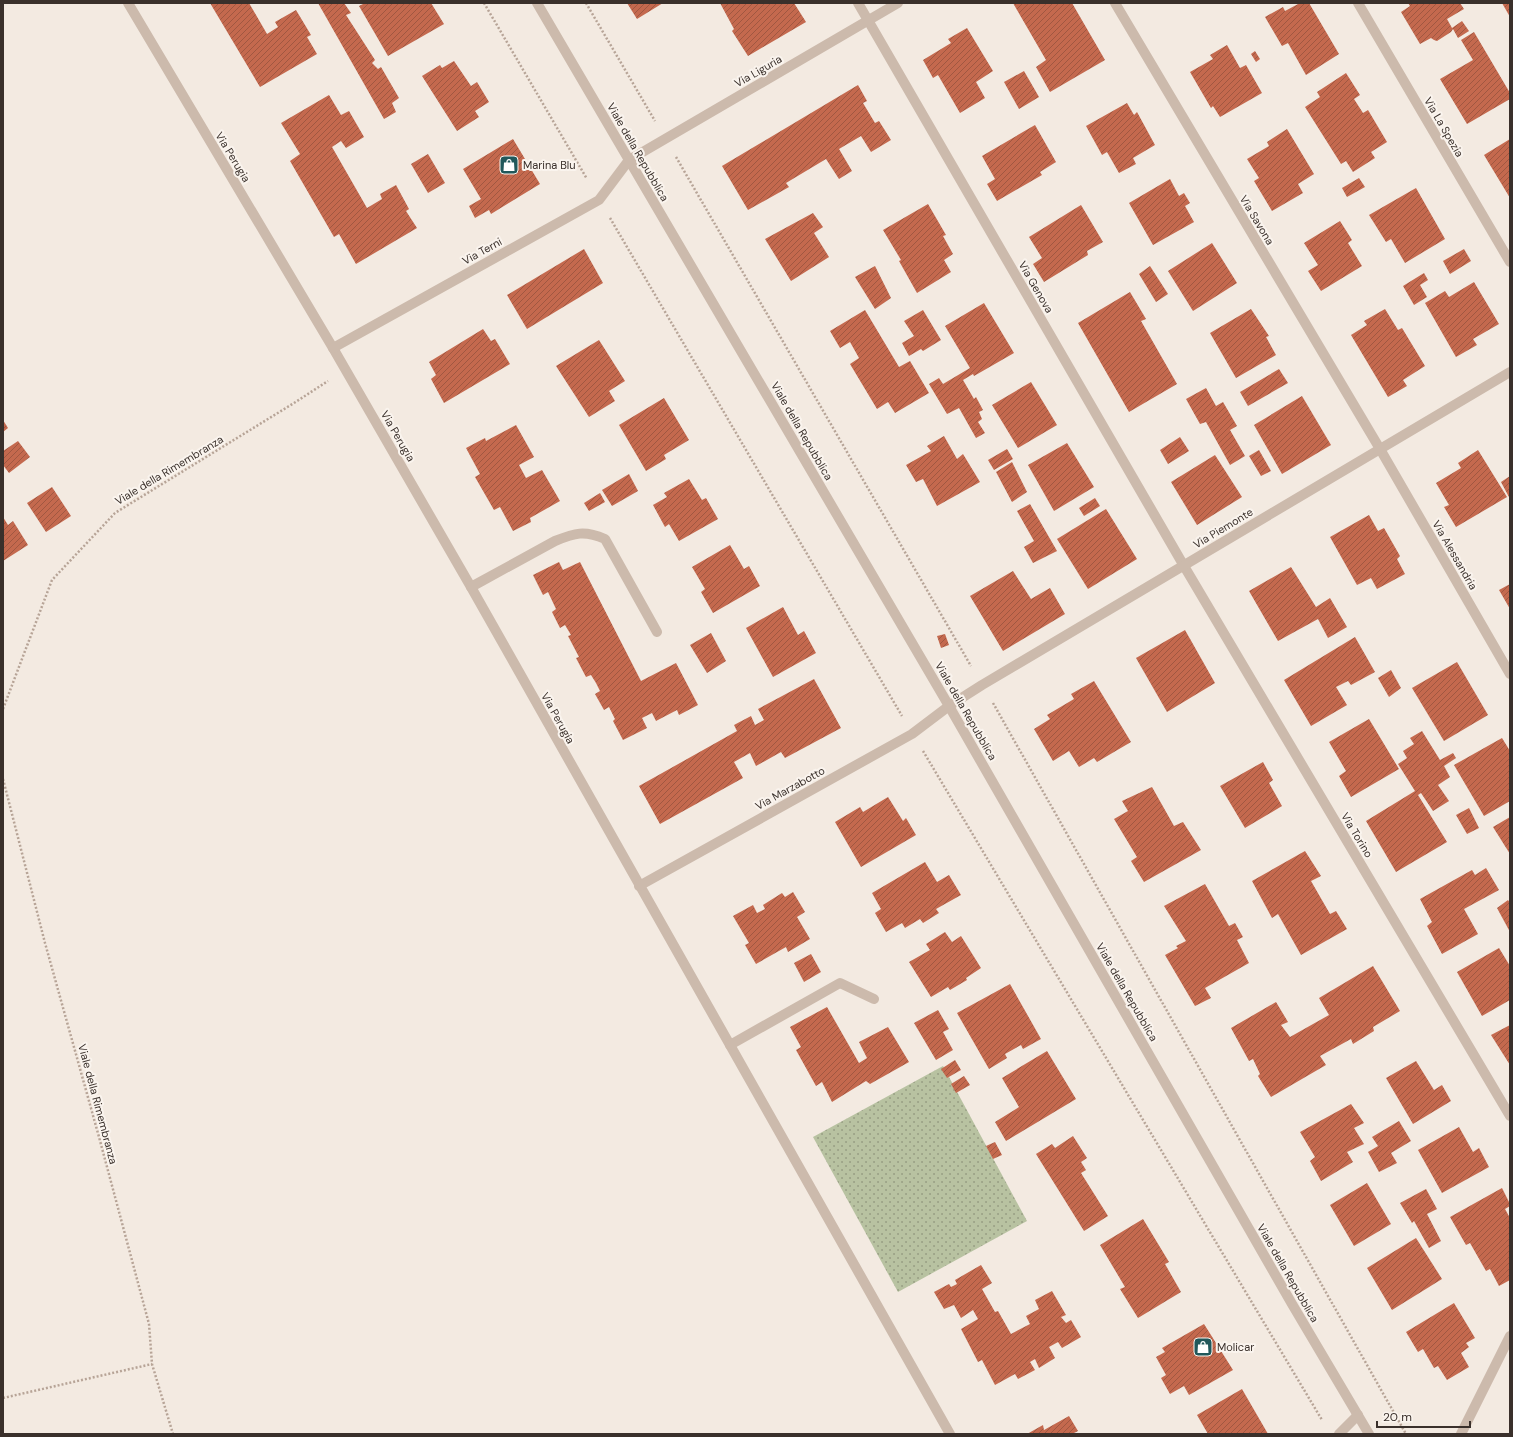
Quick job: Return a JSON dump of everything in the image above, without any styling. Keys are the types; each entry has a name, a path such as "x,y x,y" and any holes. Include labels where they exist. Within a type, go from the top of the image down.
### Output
{"street":[{"name":"Via Perugia","path":"128,3 333,348 471,587 950,1434"},
{"name":"Viale della Repubblica","path":"537,3 949,706 1292,1304 1369,1434"},
{"name":"Via Genova","path":"858,3 1184,566"},
{"name":"Via Liguria","path":"629,160 898,3"},
{"name":"Via Savona","path":"1115,3 1380,449"},
{"name":"Via La Spezia","path":"1358,3 1510,262"},
{"name":"Via Terni","path":"333,348 599,200 629,160"},
{"name":"Via Piemonte","path":"949,706 1510,372"},
{"name":"Via Alessandria","path":"1380,449 1510,674"},
{"path":"471,587 555,541 583,533 597,536 605,539 657,632"},
{"name":"Via Torino","path":"1184,566 1510,1116"},
{"name":"Via Marzabotto","path":"639,886 912,734 949,706"},
{"path":"730,1046 840,983 874,999"},
{"path":"1461,1434 1510,1336"},
{"path":"1339,1434 1358,1415"}],"path":[{"path":"586,3 982,685 1406,1434"},
{"name":"Viale della Rimembranza","path":"3,709 52,580 115,513 294,403 345,369"},
{"name":"Viale della Rimembranza","path":"3,779 45,943 149,1324 152,1364 173,1434"},
{"path":"3,1398 152,1364"}],"green space":[{"path":"943,1066 1027,1221 898,1292 813,1137"}],"building":[{"path":"210,3 249,3 267,34 278,27 275,22 296,10 311,35 307,37 317,54 260,87"},
{"path":"318,3 344,3 351,13 346,15 375,60 372,63 378,69 381,67 399,98 392,103 396,112 384,119"},
{"path":"365,3 431,3 444,24 388,56 359,6"},
{"path":"627,3 663,3 637,19"},
{"path":"720,3 794,3 806,22 748,56 732,31 734,29"},
{"path":"1013,3 1072,3 1105,60 1050,92 1036,67 1046,60"},
{"path":"1300,3 1309,3 1339,54 1306,75 1288,43 1282,46 1265,17 1283,7 1285,11"},
{"path":"1408,3 1460,3 1464,9 1447,19 1452,28 1462,21 1469,31 1458,38 1453,29 1437,41 1431,38 1420,44 1401,12 1410,6"},
{"path":"1502,3 1510,3 1510,17"},
{"path":"967,28 993,71 976,82 985,98 960,113 938,75 933,78 923,60 951,43 948,39"},
{"path":"1474,32 1510,93 1510,99 1467,124 1440,79 1473,60 1461,40"},
{"path":"1227,45 1240,68 1246,65 1262,93 1220,117 1213,106 1211,108 1190,72 1213,59 1210,55"},
{"path":"1255,51 1260,59 1256,62 1251,54"},
{"path":"454,61 471,86 477,82 489,102 475,111 479,117 457,131 422,76 440,65 442,68"},
{"path":"1024,71 1039,97 1019,109 1004,82"},
{"path":"1346,73 1360,95 1354,99 1363,113 1368,110 1387,142 1371,152 1375,158 1353,172 1346,161 1341,164 1305,107 1320,97 1317,92"},
{"path":"858,85 867,101 863,103 875,123 879,121 891,140 871,152 861,136 839,149 852,171 839,179 826,159 786,183 789,187 748,210 722,166"},
{"path":"329,95 341,115 349,111 364,137 346,148 341,141 332,147 367,208 382,199 380,194 396,185 409,209 406,211 417,228 356,264 339,234 334,237 290,161 300,154 281,123"},
{"path":"1127,103 1134,115 1137,112 1155,145 1133,158 1136,164 1119,173 1107,152 1102,155 1086,126"},
{"path":"1035,125 1056,162 1040,172 1042,175 997,201 987,184 995,179 982,156"},
{"path":"1287,129 1314,174 1298,184 1303,193 1272,211 1254,181 1259,178 1247,159 1269,146 1267,142"},
{"path":"513,139 540,184 491,214 489,210 475,218 469,206 481,199 463,169"},
{"path":"1510,139 1510,198 1484,155"},
{"path":"428,154 445,183 428,193 411,164"},
{"path":"1359,178 1365,187 1347,197 1342,188"},
{"path":"1170,179 1179,196 1184,193 1190,203 1185,206 1194,222 1153,245 1129,203"},
{"path":"1416,188 1445,239 1405,263 1391,239 1386,242 1369,215"},
{"path":"928,204 946,235 943,236 953,254 944,260 951,272 917,293 899,261 901,260 883,230"},
{"path":"1081,205 1103,242 1087,251 1088,255 1044,282 1033,264 1042,258 1029,237"},
{"path":"813,213 823,227 814,233 829,257 791,281 765,239"},
{"path":"1340,221 1352,240 1348,243 1362,266 1321,291 1308,271 1318,265 1304,243"},
{"path":"1212,243 1237,283 1193,311 1168,271"},
{"path":"584,249 603,283 527,329 507,295"},
{"path":"1464,249 1471,261 1450,274 1443,261"},
{"path":"875,266 891,298 875,309 855,277"},
{"path":"1150,266 1168,294 1156,302 1139,274"},
{"path":"1424,273 1428,280 1420,285 1427,297 1414,305 1403,286"},
{"path":"1474,282 1499,324 1473,339 1477,345 1456,357 1425,303 1445,291 1449,297"},
{"path":"1130,292 1146,319 1141,321 1177,384 1129,412 1078,323"},
{"path":"984,303 1014,353 974,376 973,374 963,380 974,399 976,397 983,410 979,412 982,419 978,422 985,433 976,438 959,408 947,414 929,384 939,378 943,384 970,368 945,326"},
{"path":"1251,309 1269,336 1266,337 1276,355 1236,378 1210,333"},
{"path":"1385,309 1398,330 1402,328 1425,366 1403,380 1407,386 1388,397 1351,335 1367,325 1364,321"},
{"path":"865,310 899,367 910,361 929,393 895,413 888,402 877,409 850,364 859,358 850,342 840,348 830,331"},
{"path":"923,310 941,340 923,351 921,349 909,356 902,343 914,336 904,321"},
{"path":"483,329 491,341 495,339 510,364 444,403 431,379 436,375 429,362"},
{"path":"599,340 625,381 609,391 615,401 589,417 556,366"},
{"path":"1279,369 1288,383 1248,406 1240,392"},
{"path":"1031,382 1057,425 1018,448 992,405"},
{"path":"1206,388 1216,406 1223,402 1237,426 1230,430 1245,456 1230,465 1206,422 1200,424 1186,399"},
{"path":"1302,396 1331,445 1282,474 1254,425"},
{"path":"664,398 689,440 664,455 666,459 646,471 619,425"},
{"path":"3,420 8,428 3,432"},
{"path":"516,425 534,457 519,465 526,478 542,470 560,501 530,518 531,522 513,531 500,507 494,510 475,477 480,474 466,448 485,438 486,441"},
{"path":"944,436 957,459 963,454 980,482 937,506 923,479 916,482 906,465 931,451 927,446"},
{"path":"1180,437 1189,451 1168,464 1160,450"},
{"path":"18,441 30,457 9,473 3,465 3,451"},
{"path":"1067,443 1094,487 1054,511 1028,465"},
{"path":"1007,449 1013,459 994,470 988,460"},
{"path":"1259,450 1271,471 1261,476 1249,456"},
{"path":"1478,450 1507,497 1456,527 1444,507 1449,505 1436,483 1461,468 1458,463"},
{"path":"1215,455 1242,497 1197,525 1171,482"},
{"path":"1012,462 1027,492 1012,502 996,472"},
{"path":"629,474 638,491 612,506 602,490"},
{"path":"1510,476 1510,499 1501,482"},
{"path":"689,479 702,500 706,498 718,519 679,541 669,524 665,527 653,505 667,497 664,493"},
{"path":"52,487 71,516 46,532 27,503"},
{"path":"600,493 605,502 589,511 584,503"},
{"path":"1095,498 1100,506 1084,516 1079,508"},
{"path":"1030,504 1057,551 1033,563 1024,547 1034,541 1017,511"},
{"path":"1106,509 1137,559 1088,589 1057,539"},
{"path":"1369,515 1378,531 1384,528 1400,556 1397,559 1405,574 1377,589 1371,578 1357,585 1330,537"},
{"path":"3,517 8,525 13,521 28,545 3,561"},
{"path":"730,545 744,569 749,566 760,586 713,613 701,592 705,589 692,567"},
{"path":"559,562 563,570 580,562 641,681 676,663 698,705 679,715 677,710 656,721 652,713 642,718 647,728 623,740 613,721 615,719 609,707 604,710 595,694 600,691 596,683 591,675 586,677 576,658 579,657 568,636 571,635 565,625 560,628 552,612 556,609 548,592 543,595 533,575"},
{"path":"1291,567 1316,607 1330,598 1347,627 1328,638 1318,619 1278,641 1249,591"},
{"path":"1013,571 1031,599 1050,588 1065,614 1003,651 970,596"},
{"path":"1510,584 1510,609 1499,590"},
{"path":"783,607 798,635 804,631 816,653 773,677 746,628"},
{"path":"1185,630 1215,683 1167,712 1136,658"},
{"path":"711,633 726,661 707,673 690,645"},
{"path":"945,634 949,645 941,648 937,636"},
{"path":"1355,637 1375,672 1351,685 1348,681 1336,687 1347,705 1311,726 1284,680"},
{"path":"1457,662 1488,715 1444,741 1412,688"},
{"path":"1391,670 1401,688 1389,697 1378,678"},
{"path":"814,679 841,728 785,758 781,752 756,766 750,753 734,762 743,778 660,824 639,786 737,731 734,725 751,716 755,725 764,720 758,709"},
{"path":"1094,681 1131,742 1097,762 1094,758 1079,767 1069,751 1053,761 1034,729 1050,719 1047,715 1074,699 1071,694"},
{"path":"1369,719 1399,769 1351,797 1339,776 1346,771 1329,742"},
{"path":"1422,731 1440,760 1453,753 1456,758 1444,766 1450,777 1438,785 1449,801 1433,811 1421,793 1418,795 1447,842 1396,872 1366,821 1415,791 1398,764 1407,758 1403,751 1414,744 1410,738"},
{"path":"1502,738 1510,751 1510,801 1484,816 1454,765"},
{"path":"1263,762 1273,780 1269,783 1282,806 1245,828 1220,786"},
{"path":"1152,787 1174,826 1183,822 1201,850 1144,882 1131,861 1137,857 1114,819 1128,811 1122,801"},
{"path":"888,797 903,821 906,818 916,835 861,867 835,822 860,807 863,812"},
{"path":"1469,808 1479,828 1467,834 1456,815"},
{"path":"1510,817 1510,854 1493,827"},
{"path":"1305,851 1321,876 1311,881 1330,914 1336,911 1347,929 1301,955 1278,914 1272,918 1252,881"},
{"path":"925,862 937,882 949,875 961,895 936,909 939,913 923,923 920,919 905,928 902,923 886,932 875,913 881,909 872,893"},
{"path":"1486,868 1499,890 1464,909 1478,934 1442,954 1427,926 1432,922 1420,899 1472,870 1475,875"},
{"path":"1205,884 1229,926 1235,923 1243,937 1237,940 1249,963 1205,988 1211,998 1195,1006 1165,955 1178,948 1176,946 1186,941 1164,906"},
{"path":"793,892 805,912 797,917 810,939 788,952 786,947 756,964 745,945 749,943 733,916 753,905 757,913 765,909 763,905 782,893 785,897"},
{"path":"1508,900 1510,903 1510,932 1497,908"},
{"path":"945,932 952,942 961,936 981,968 966,978 967,980 950,990 948,987 931,997 909,962 930,950 926,944"},
{"path":"1499,948 1510,966 1510,1000 1482,1016 1457,972"},
{"path":"811,954 821,972 804,982 794,963"},
{"path":"1373,966 1400,1011 1373,1027 1374,1031 1353,1044 1351,1039 1320,1056 1326,1065 1271,1097 1258,1076 1260,1074 1253,1059 1249,1061 1231,1028 1276,1002 1288,1022 1281,1025 1290,1037 1329,1015 1319,998"},
{"path":"1010,984 1041,1039 1023,1049 1021,1045 1005,1054 1007,1058 989,1069 957,1013"},
{"path":"827,1007 859,1063 867,1058 859,1042 888,1027 909,1062 870,1084 866,1081 832,1102 822,1082 816,1086 796,1050 801,1047 790,1027"},
{"path":"938,1010 949,1029 943,1032 953,1050 936,1060 914,1023"},
{"path":"1510,1025 1510,1065 1491,1035"},
{"path":"1047,1051 1076,1099 1006,1141 995,1122 1019,1107 1002,1078"},
{"path":"955,1060 961,1070 947,1078 941,1069"},
{"path":"1416,1061 1434,1090 1442,1085 1451,1101 1413,1124 1386,1078"},
{"path":"964,1076 970,1085 956,1093 951,1084"},
{"path":"1351,1104 1364,1123 1354,1128 1364,1144 1347,1152 1353,1162 1321,1181 1310,1161 1315,1157 1300,1132"},
{"path":"1399,1121 1411,1141 1391,1153 1397,1163 1379,1172 1368,1152 1378,1146 1372,1137"},
{"path":"1459,1127 1473,1152 1479,1148 1489,1167 1442,1193 1418,1150"},
{"path":"1073,1136 1087,1158 1081,1162 1086,1170 1081,1173 1108,1216 1084,1231 1036,1154 1052,1144 1055,1148"},
{"path":"995,1142 1002,1155 993,1159 986,1146"},
{"path":"1367,1183 1391,1224 1354,1246 1330,1205"},
{"path":"1502,1188 1510,1204 1510,1206 1505,1209 1510,1218 1510,1280 1499,1286 1490,1269 1486,1271 1470,1243 1466,1245 1450,1217"},
{"path":"1426,1189 1437,1209 1427,1214 1441,1241 1429,1248 1414,1221 1412,1223 1400,1203"},
{"path":"1143,1219 1169,1262 1165,1264 1181,1292 1138,1318 1120,1289 1125,1287 1100,1245"},
{"path":"1416,1238 1442,1279 1392,1310 1367,1268"},
{"path":"981,1265 992,1283 982,1289 995,1312 998,1311 1011,1334 1030,1324 1026,1316 1039,1309 1035,1300 1052,1291 1066,1315 1061,1317 1066,1323 1071,1320 1081,1337 1062,1348 1058,1342 1049,1347 1055,1358 1039,1368 1035,1359 1030,1362 1035,1370 1018,1379 1015,1374 995,1385 982,1360 978,1362 961,1329 978,1319 973,1310 961,1318 954,1305 944,1309 934,1292 949,1284 951,1287 957,1284 955,1280"},
{"path":"1454,1303 1475,1338 1466,1343 1469,1347 1461,1353 1469,1367 1447,1380 1438,1366 1434,1368 1423,1349 1418,1352 1406,1332"},
{"path":"1204,1324 1233,1370 1189,1395 1184,1386 1170,1394 1161,1378 1166,1375 1156,1357 1165,1352 1162,1348"},
{"path":"1242,1389 1268,1434 1208,1434 1197,1415"},
{"path":"1069,1416 1078,1431 1072,1434 1027,1434 1043,1425 1044,1430"}],"place":[{"name":"Marina Blu","path":"509,165"},
{"name":"Molicar","path":"1203,1347"}]}
